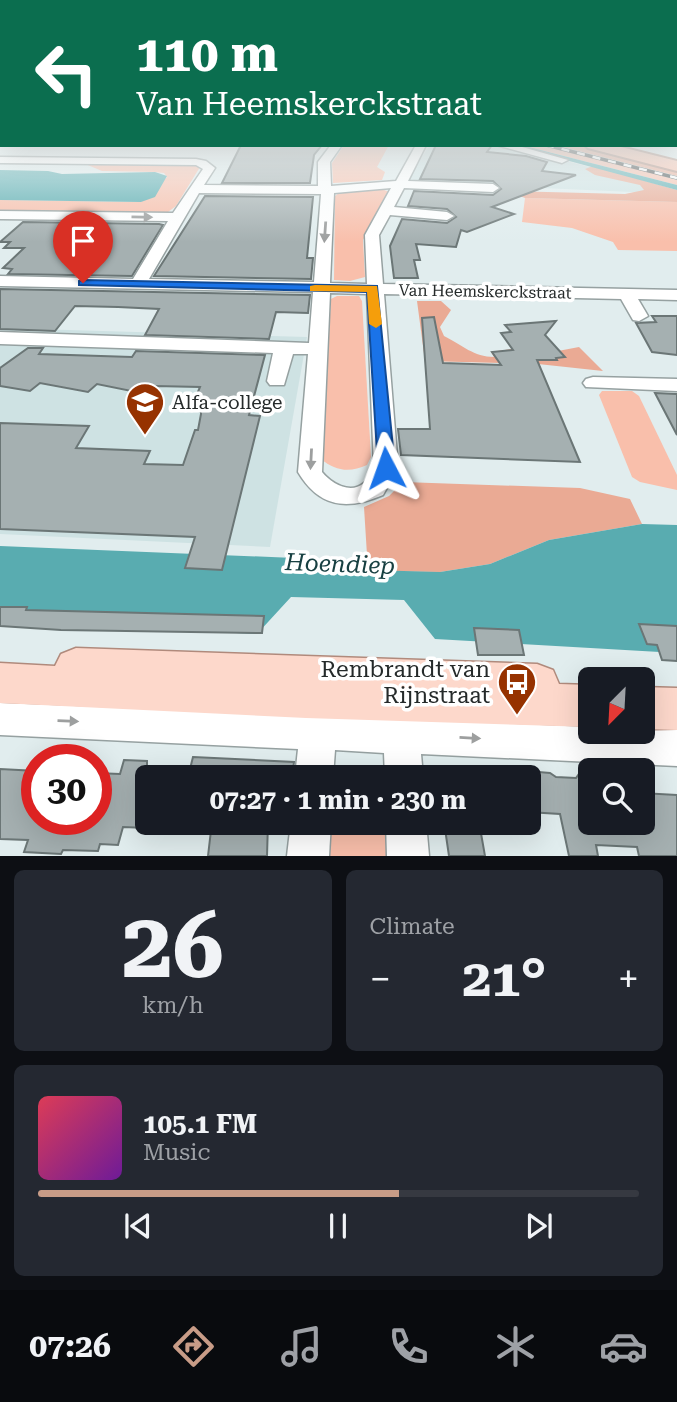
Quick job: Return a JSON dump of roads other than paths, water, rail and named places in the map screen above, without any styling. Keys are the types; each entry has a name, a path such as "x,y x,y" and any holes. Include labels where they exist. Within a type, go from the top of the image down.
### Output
{"main road":[{"path":"0,664 390,676 578,686"},
{"path":"0,683 306,698 578,706"},
{"path":"655,689 677,690"},
{"path":"655,708 677,709"}],"street":[{"path":"138,284 209,168 202,163 160,162"},
{"path":"324,162 323,184 328,190 310,472 316,483 331,494 350,496 363,494 380,483 386,468 373,289 372,235 411,162"},
{"path":"195,189 328,190 398,184 493,188"},
{"path":"385,210 446,218 455,191 453,187"},
{"path":"0,215 177,217"},
{"name":"Van Heemskerckstraat","path":"0,281 677,295"},
{"path":"626,293 639,316"},
{"path":"0,338 318,349"},
{"path":"277,381 284,348"},
{"path":"593,383 677,385"},
{"path":"0,719 677,748"},
{"path":"315,765 317,731"},
{"path":"401,735 403,765"},
{"path":"308,856 309,835"},
{"path":"407,835 408,856"}],"water":[{"path":"573,162 587,162 677,185 677,190"},
{"path":"0,170 62,174 155,172 167,176 155,197 141,202 0,200"},
{"path":"642,524 677,525 677,653 435,639 404,600 291,597 257,634 0,621 0,546 294,558 294,568 440,572 490,564 549,540"}],"railway":[{"path":"613,162 677,178"}],"place":[{"name":"Alfa-college","path":"145,436"},
{"name":"Rembrandt van Rijnstraat","path":"517,716"}],"water label":[{"name":"Hoendiep","path":"340,564"}]}
